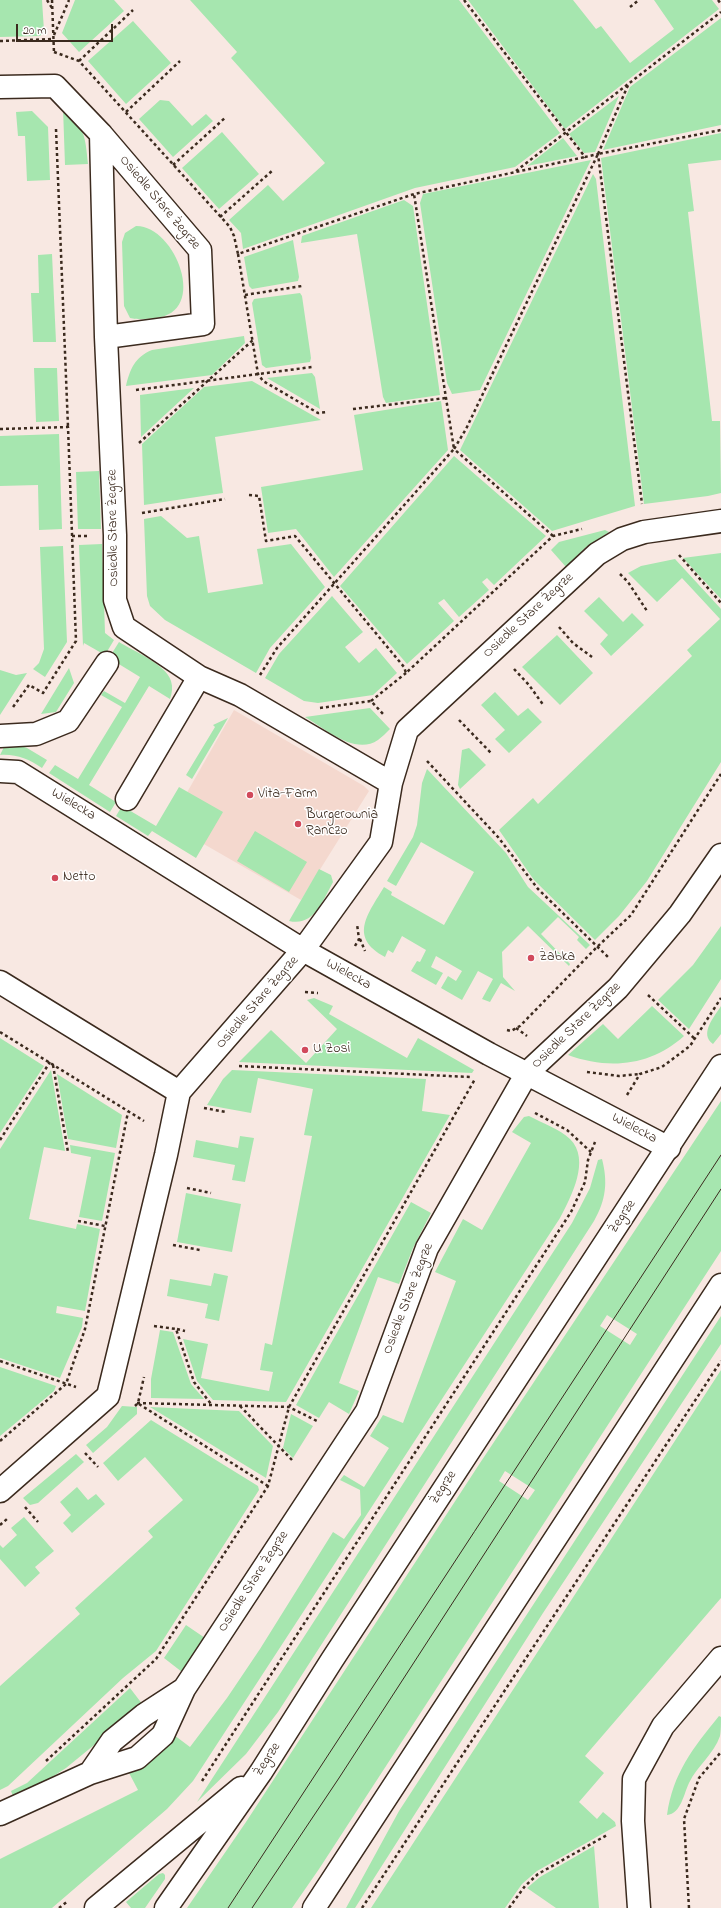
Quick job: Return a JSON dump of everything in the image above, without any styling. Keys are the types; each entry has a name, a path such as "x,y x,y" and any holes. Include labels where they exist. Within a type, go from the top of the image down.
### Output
{"street":[{"name":"Osiedle Stare Żegrze","path":"0,87 55,86 101,134 200,250 203,324 106,337"},
{"name":"Osiedle Stare Żegrze","path":"101,134 106,337 115,535 115,600 124,627 199,677 240,695 391,782"},
{"name":"Osiedle Stare Żegrze","path":"179,1092 304,950 381,842 391,782 407,730 597,554 622,539 644,532 721,521"},
{"path":"0,736 36,734 68,721 107,663"},
{"path":"127,799 199,677"},
{"name":"Wielecka","path":"0,771 18,772 340,971 489,1054 669,1148"},
{"name":"Osiedle Stare Żegrze","path":"0,1814 90,1773 137,1758 163,1735 184,1689 367,1411 427,1248 527,1074 618,988 680,914 721,855"},
{"path":"0,982 179,1092 170,1137 108,1396 0,1491"},
{"name":"Żegrze","path":"166,1908 261,1772 540,1341 669,1148 721,1066"},
{"path":"319,1902 721,1285"},
{"path":"639,1908 633,1821 634,1779 663,1726 721,1658"},
{"name":"Osiedle Stare Żegrze","path":"90,1773 112,1741 144,1716 184,1689"},
{"path":"96,1908 261,1772"}],"path":[{"path":"47,0 53,8"},
{"path":"52,0 54,52 79,61 230,227 234,236 238,254 258,374 263,381 318,413 328,412"},
{"path":"54,38 69,0"},
{"path":"464,0 585,157"},
{"path":"630,8 639,0"},
{"path":"718,0 721,4"},
{"path":"79,61 133,10"},
{"path":"514,172 721,12"},
{"path":"0,41 54,38"},
{"path":"126,112 180,61"},
{"path":"258,679 277,648 454,449 466,429 598,154 629,83"},
{"path":"173,165 226,117"},
{"path":"12,708 29,685 43,693 76,641 56,128"},
{"path":"238,254 414,194 598,154 721,130"},
{"path":"598,154 644,532"},
{"path":"220,217 273,170"},
{"path":"316,708 370,701 406,673 553,536 454,449 414,194"},
{"path":"245,295 302,286"},
{"path":"137,437 137,444 253,340"},
{"path":"135,398 134,390 312,367"},
{"path":"353,409 446,398"},
{"path":"0,429 68,427"},
{"path":"249,495 259,496 266,541 295,536 334,585 404,667 406,673"},
{"path":"141,513 224,499"},
{"path":"141,505 142,521"},
{"path":"675,551 721,603"},
{"path":"613,577 622,569"},
{"path":"619,572 628,582 647,611"},
{"path":"563,621 558,626 573,643 592,658"},
{"path":"511,667 529,685 544,706"},
{"path":"370,701 404,738"},
{"path":"455,717 492,754"},
{"path":"422,766 425,759 498,837 538,888 597,947 695,1039"},
{"path":"489,1054 502,1030 511,1031 520,1026 597,947 631,915 721,774"},
{"path":"359,917 356,923 359,939 363,949 368,952"},
{"path":"301,994 306,991 317,992 325,996 359,939"},
{"path":"198,1787 571,1212 584,1182 593,1146 640,1074 662,1067 690,1046 721,998"},
{"path":"0,1032 170,1137"},
{"path":"0,1140 50,1062"},
{"path":"53,1064 68,1152"},
{"path":"85,1725 156,1659 268,1486 289,1407 476,1077 234,1066"},
{"path":"197,1107 226,1112"},
{"path":"0,1441 66,1384 85,1329 128,1112"},
{"path":"533,1112 567,1130 591,1152"},
{"path":"182,1187 211,1193"},
{"path":"78,1221 105,1226"},
{"path":"172,1237 171,1244 200,1250"},
{"path":"152,1334 156,1319"},
{"path":"154,1326 185,1331"},
{"path":"176,1329 194,1382 212,1405"},
{"path":"0,1361 66,1384 138,1403 289,1407 317,1421"},
{"path":"362,1908 721,1361"},
{"path":"138,1403 145,1372"},
{"path":"138,1403 268,1486"},
{"path":"240,1405 292,1460"},
{"path":"84,1451 98,1467"},
{"path":"23,1505 38,1522"},
{"path":"689,1908 684,1819 699,1778 721,1752"},
{"path":"509,1908 525,1886 538,1874 633,1821"}],"shaded area":[{"path":"234,710 364,786 369,791 301,900 169,824"}],"green space":[{"path":"0,0 42,0 44,31 40,36 0,37"},
{"path":"75,0 114,0 124,11 79,52 62,33"},
{"path":"190,0 459,0 560,133 515,167 415,188 243,249 241,233 229,220 268,185 283,201 325,163 231,58 237,52"},
{"path":"468,0 573,0 596,29 601,26 630,63 674,29 654,0 712,0 719,9 565,129"},
{"path":"721,18 721,125 603,150 630,87"},
{"path":"133,21 171,63 126,104 88,61"},
{"path":"619,96 595,152 584,153 569,134"},
{"path":"160,100 169,101 192,126 206,114 213,121 173,157 139,119"},
{"path":"63,108 76,121 83,133 88,164 65,165"},
{"path":"32,111 48,127 50,180 27,181 25,136 18,136 16,112"},
{"path":"222,132 259,174 219,209 182,168"},
{"path":"721,133 721,160 688,164 694,211 688,212 712,421 720,421 721,493 644,504 601,158"},
{"path":"563,138 577,156 527,166"},
{"path":"591,160 480,390 452,394 447,383 420,203 423,194"},
{"path":"593,174 596,179 635,506 552,531 460,450"},
{"path":"404,200 413,206 440,395 386,403 383,397 357,234 301,243 302,236"},
{"path":"136,226 150,229 163,239 174,253 181,270 183,286 181,301 172,313 155,318 130,318 124,306 122,242 125,233"},
{"path":"293,240 299,277 298,281 252,289 249,286 244,257"},
{"path":"52,254 56,342 33,342 31,293 39,293 38,255"},
{"path":"300,293 302,296 311,358 310,362 266,368 262,365 252,303 254,299"},
{"path":"244,336 245,343 212,375 126,386 129,374 134,364 141,356 152,350"},
{"path":"34,368 57,368 59,421 36,422"},
{"path":"312,373 315,377 320,409 267,378"},
{"path":"252,381 321,420 215,437 223,493 144,505 142,444 204,387"},
{"path":"194,388 141,437 140,395"},
{"path":"441,401 448,450 334,577 296,529 268,533 261,487 363,470 354,415"},
{"path":"59,434 62,529 39,530 38,485 0,486 0,436"},
{"path":"454,456 546,536 494,585 487,578 482,582 489,590 459,617 444,599 438,603 454,621 407,664 340,586"},
{"path":"99,471 101,529 78,529 76,472"},
{"path":"161,516 187,538 199,536 208,593 263,584 257,549 291,544 325,587 270,648 256,673 165,620 150,606 147,596 144,519"},
{"path":"605,530 609,532 586,547 566,567 551,550 559,542"},
{"path":"102,544 105,633 114,640 105,655 84,643 83,646 79,545"},
{"path":"63,546 67,642 45,677 33,669 39,663 44,649 40,547"},
{"path":"721,553 721,599 683,558"},
{"path":"675,559 721,609 721,762 647,881 619,916 595,940 534,880 499,830 533,798 538,804 692,656 687,650 720,619 682,578 657,602 628,573 641,566"},
{"path":"332,596 363,632 345,647 359,663 376,648 397,673 373,695 318,703 304,701 265,678 279,654"},
{"path":"599,597 623,622 632,613 644,625 611,656 600,644 608,635 584,611"},
{"path":"557,635 593,673 560,705 522,667"},
{"path":"119,642 148,658 163,669 171,681 172,690 170,699 149,686 89,785 116,802 110,812 49,773 55,765 78,779 122,707 101,695 104,691 125,703 140,677 109,658"},
{"path":"69,668 74,683 56,712 41,714"},
{"path":"0,670 16,675 27,673 0,715"},
{"path":"495,692 518,716 528,708 542,722 509,753 495,739 505,730 481,705"},
{"path":"370,708 390,729 378,740 369,744 360,745 340,739 305,717"},
{"path":"228,718 192,779 186,775 215,727 213,725"},
{"path":"7,741 27,748 47,760 42,768 22,758 12,755 0,755"},
{"path":"469,748 486,765 460,789 458,785 462,750"},
{"path":"427,769 506,853 528,887 590,945 586,949 577,940 579,937 558,917 541,934 570,964 569,966 528,926 502,952 503,977 515,991 501,983 490,1002 482,999 493,979 478,971 462,1000 441,988 448,976 456,981 462,971 436,956 431,967 443,973 436,985 411,971 417,961 420,962 426,950 402,936 393,953 388,950 385,957 374,949 367,941 364,933 365,925 372,907 384,887 392,892 391,895 444,925 474,872 421,842 396,886 387,881 413,837 417,825 422,783"},
{"path":"179,787 223,812 196,858 152,831 148,836 116,816 122,806 156,826"},
{"path":"255,831 307,862 289,892 237,861"},
{"path":"319,869 331,875 333,882 321,904 311,916 305,920 298,922 289,921"},
{"path":"721,926 721,979 689,1029 658,1000 693,965"},
{"path":"314,998 333,1006 329,1014 407,1058 418,1038 474,1070 472,1073 239,1062 271,1030 306,1063 337,1029 307,1000"},
{"path":"652,1006 684,1036 658,1054 644,1059 614,1063 599,1063 568,1055 603,1024 618,1039"},
{"path":"721,1006 721,1034 713,1044 707,1035 709,1025"},
{"path":"0,1038 44,1066 0,1133"},
{"path":"51,1070 65,1151 44,1147 29,1219 76,1229 77,1224 100,1229 85,1311 57,1306 56,1313 83,1318 82,1327 60,1378 0,1358 0,1149"},
{"path":"232,1070 426,1079 422,1111 450,1115 286,1402 213,1400 197,1381 183,1339 208,1344 201,1378 269,1391 273,1372 260,1370 265,1343 272,1345 312,1136 304,1135 313,1089 258,1078 251,1113 207,1105 223,1079"},
{"path":"57,1074 122,1115 116,1148 68,1139"},
{"path":"721,1101 721,1251 319,1869 292,1908 187,1908 246,1822 480,1463","holes":["607,1315 637,1334 630,1345 600,1326","505,1471 535,1490 528,1500 499,1481"]},
{"path":"529,1116 566,1135 576,1148 579,1157 579,1168 574,1189 560,1218 193,1781 167,1809 52,1908 0,1908 0,1859 138,1790 128,1771 174,1735 190,1747 227,1698 260,1649 333,1532 344,1539 361,1515 360,1490 340,1480 344,1475 364,1487 389,1448 370,1436 383,1415 403,1423 456,1281 435,1272 463,1219 482,1230 531,1143 512,1132 524,1117"},
{"path":"240,1136 254,1138 245,1182 232,1180 235,1165 193,1157 196,1140 238,1148"},
{"path":"70,1145 115,1153 102,1221 79,1217 91,1157 71,1153"},
{"path":"602,1159 605,1175 605,1191 601,1206 594,1221 278,1712 246,1754 197,1802 572,1223 590,1188 598,1160"},
{"path":"186,1193 241,1204 232,1252 177,1242"},
{"path":"411,1202 431,1213 413,1248 399,1284 378,1277 339,1383 359,1391 349,1414 329,1402 319,1418 296,1405"},
{"path":"214,1273 228,1276 219,1321 205,1318 208,1304 167,1296 170,1279 211,1286"},
{"path":"721,1316 721,1344 543,1613 355,1908 346,1908 399,1811"},
{"path":"160,1330 173,1332 191,1384 204,1399 151,1398 151,1379"},
{"path":"0,1367 56,1386 54,1391 0,1436"},
{"path":"721,1370 721,1598 585,1756 604,1773 579,1802 597,1819 603,1812 615,1822 616,1826 537,1871 522,1884 505,1908 371,1908"},
{"path":"122,1406 137,1407 137,1414 93,1453 86,1445 107,1427"},
{"path":"150,1407 239,1411 273,1446 266,1478"},
{"path":"291,1414 313,1426 293,1458 283,1448"},
{"path":"151,1420 258,1486 259,1490 156,1651 123,1678 8,1786 0,1790 0,1686 80,1614 75,1608 153,1537 148,1531 183,1500 145,1457 118,1481 103,1463"},
{"path":"76,1454 84,1462 38,1503 30,1505 23,1498"},
{"path":"77,1487 88,1500 96,1494 105,1504 72,1533 63,1523 71,1515 60,1502"},
{"path":"24,1517 54,1551 35,1567 40,1573 25,1587 0,1559 0,1545 3,1548 17,1535 11,1528"},
{"path":"186,1625 205,1638 182,1672 164,1658"},
{"path":"130,1688 143,1705 66,1768 49,1779 13,1796 11,1791 27,1783"},
{"path":"719,1716 721,1717 720,1736 714,1749 692,1777 679,1807 672,1814 667,1815 674,1786 679,1774 693,1750"},
{"path":"594,1846 599,1908 556,1908 527,1888 540,1877"},
{"path":"163,1873 165,1875 165,1879 145,1908 131,1908 126,1902 159,1874"}],"tram line":[{"path":"228,1908 721,1155"},
{"path":"252,1908 339,1778 721,1189"}],"place":[{"name":"Vita-Farm","path":"250,795"},
{"name":"Burgerownia Ranczo","path":"298,824"},
{"name":"Netto","path":"55,878"},
{"name":"Żabka","path":"531,958"},
{"name":"U Zosi","path":"305,1050"}]}
